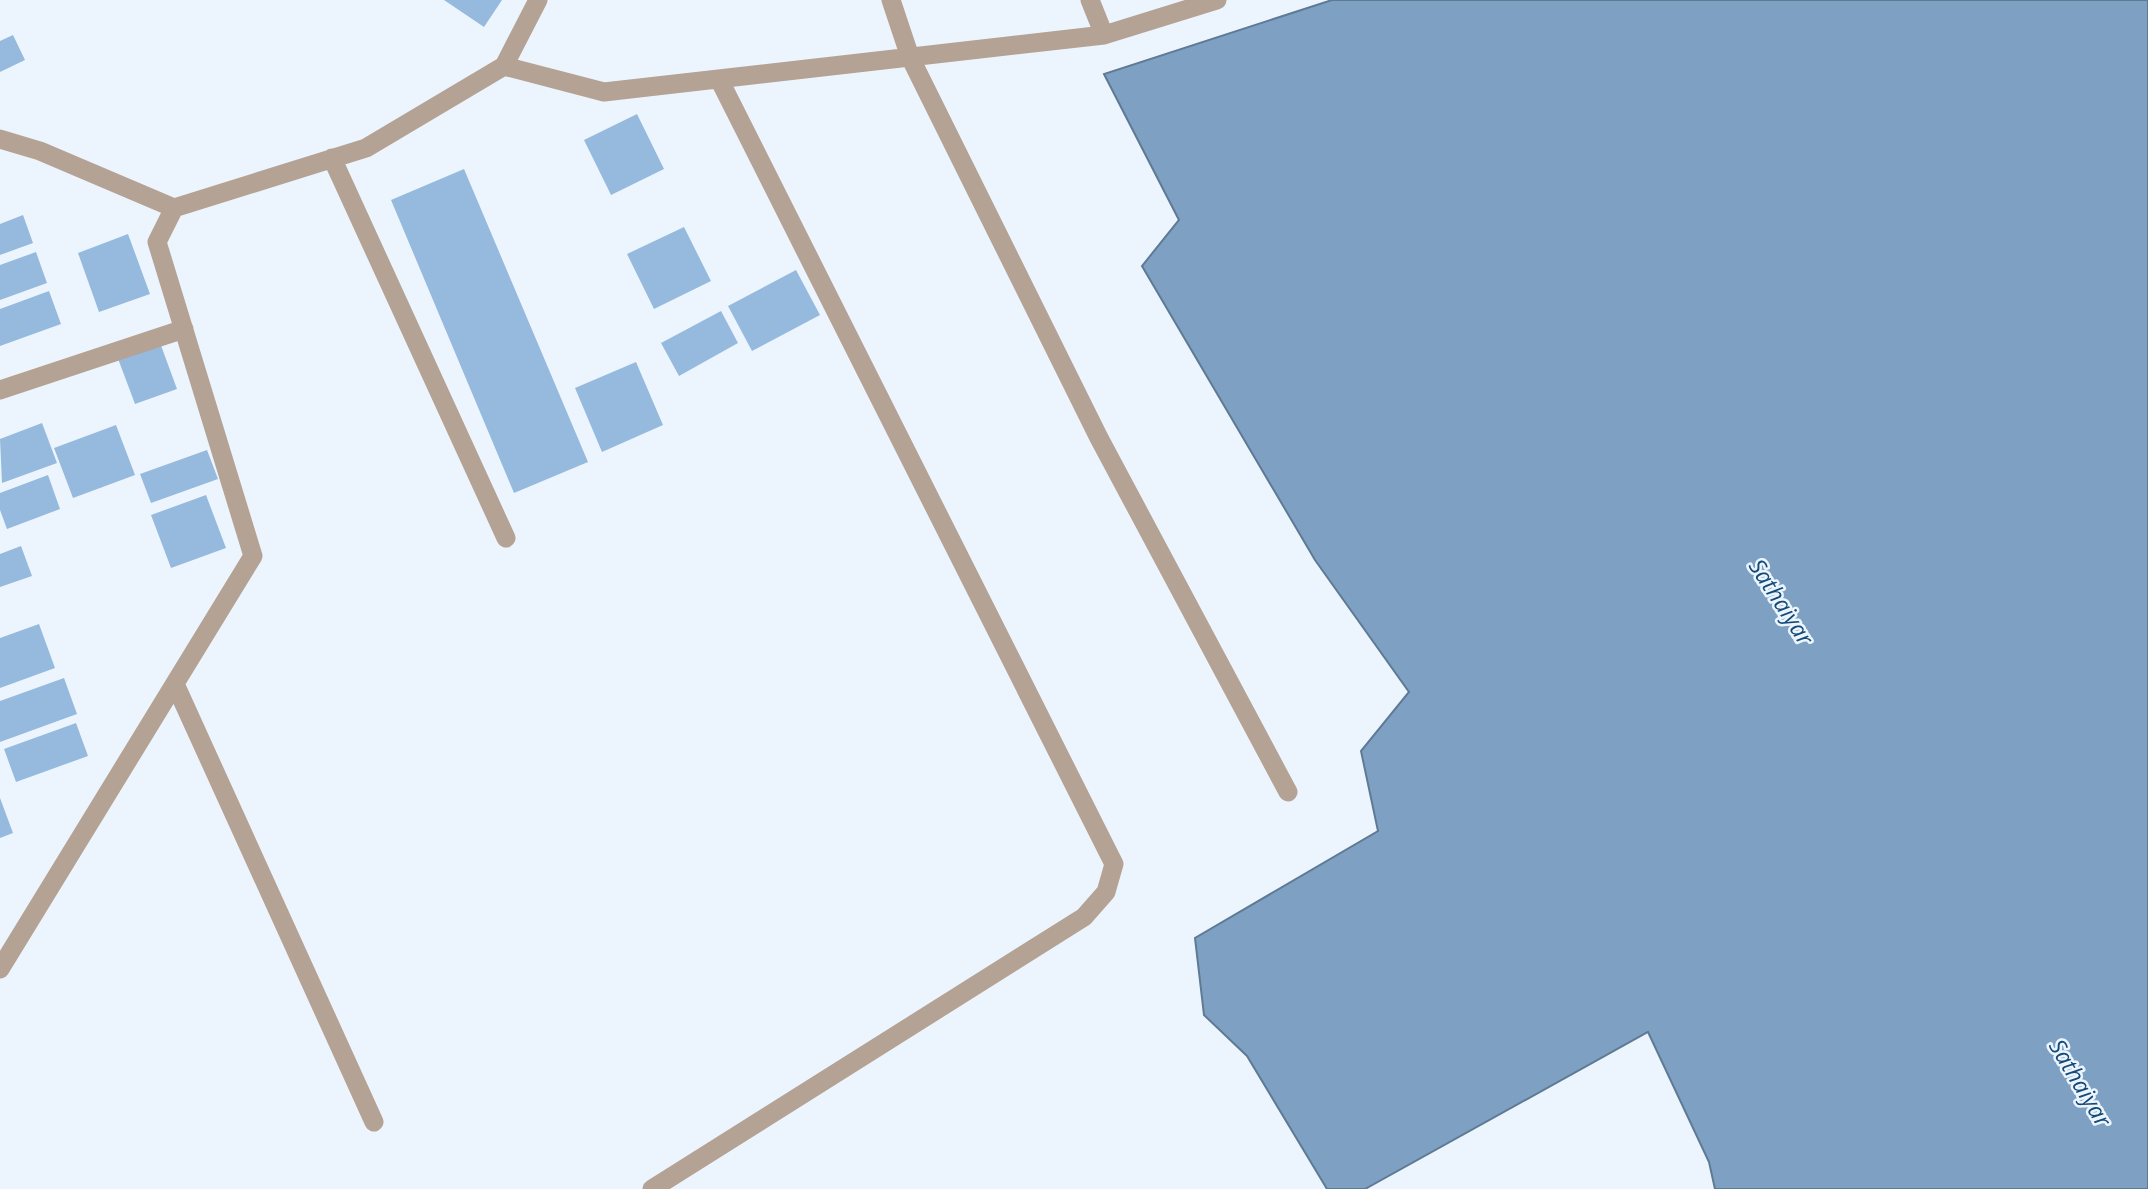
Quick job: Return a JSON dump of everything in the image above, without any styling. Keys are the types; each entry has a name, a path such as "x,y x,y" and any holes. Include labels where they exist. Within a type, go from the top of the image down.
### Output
{"street":[{"path":"0,139 40,151 174,208 366,148 504,66 538,0"},
{"path":"891,0 910,57 1099,438 1288,792"},
{"path":"1090,0 1104,35"},
{"path":"504,66 604,92 1104,35 1217,0"},
{"path":"652,1189 1084,916 1105,891 1114,864 719,79"},
{"path":"332,158 506,538"},
{"path":"0,969 253,556 157,242 174,208"},
{"path":"0,390 184,329"},
{"path":"175,684 374,1122"}],"water":[{"name":"Sathaiyar","path":"1332,0 2148,0 2148,1189 1715,1189 1709,1162 1648,1032 1365,1189 1327,1189 1247,1056 1204,1015 1195,938 1378,831 1361,751 1409,692 1315,560 1142,266 1179,220 1104,74"}],"building":[{"path":"444,0 502,0 484,27"},
{"path":"13,35 25,60 0,72 0,41"},
{"path":"637,114 664,169 611,195 584,140"},
{"path":"464,169 588,462 514,493 391,200"},
{"path":"23,215 33,243 0,255 0,224"},
{"path":"684,227 711,281 654,309 627,254"},
{"path":"128,234 150,294 99,312 78,253"},
{"path":"36,252 47,283 0,300 0,265"},
{"path":"796,270 820,315 752,351 728,306"},
{"path":"49,291 61,324 0,346 0,309"},
{"path":"721,311 738,343 679,376 661,343"},
{"path":"159,340 177,389 135,404 117,356"},
{"path":"636,362 663,425 602,452 575,388"},
{"path":"42,423 57,463 2,483 0,439"},
{"path":"116,425 135,475 73,498 54,448"},
{"path":"207,450 218,479 151,503 140,474"},
{"path":"48,475 60,509 7,529 0,510 0,493"},
{"path":"206,495 226,548 171,568 151,515"},
{"path":"21,546 32,576 0,587 0,554"},
{"path":"39,624 55,668 0,688 0,638"},
{"path":"64,678 77,714 0,742 0,701"},
{"path":"76,723 88,756 16,782 4,749"},
{"path":"0,798 13,833 0,838"}]}
